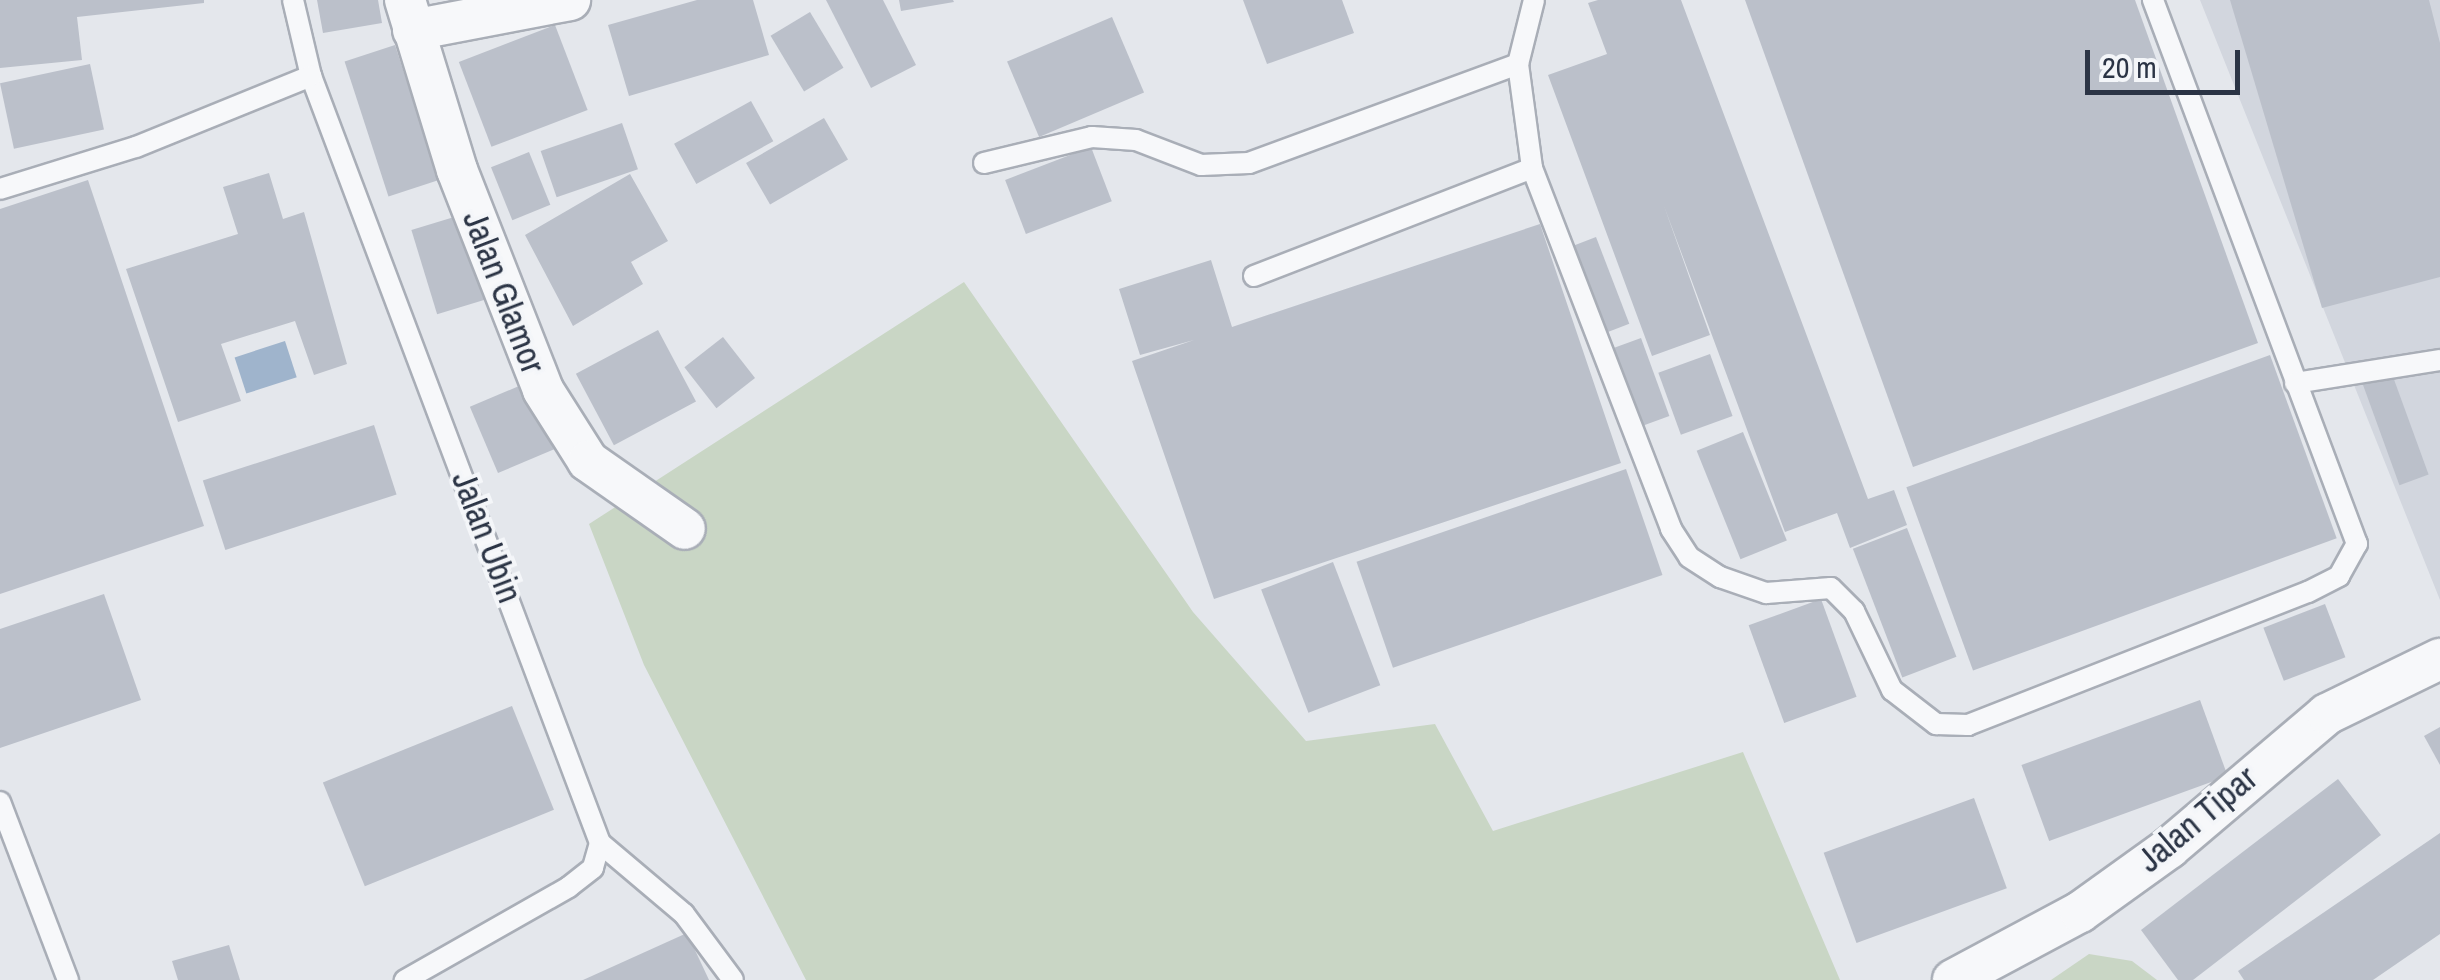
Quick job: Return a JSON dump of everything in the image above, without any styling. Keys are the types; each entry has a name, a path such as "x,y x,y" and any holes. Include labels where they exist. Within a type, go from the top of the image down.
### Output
{"street":[{"path":"409,15 570,0"},
{"name":"Jalan Glamor","path":"409,15 456,170 556,416 611,482 685,529"},
{"name":"Jalan Tipar","path":"1954,980 2107,893 2327,714 2440,660"}],"lane":[{"name":"Jalan Ubin","path":"293,0 311,76 600,843"},
{"path":"1534,0 1518,64 1532,168 1660,512 1690,557 1766,593 1831,588 1854,611 1892,690 1936,724 1968,725 2339,576 2357,544 2153,0"},
{"path":"984,162 1092,137 1136,140 1201,165 1249,164 1518,64"},
{"path":"0,188 136,148 311,76"},
{"path":"1254,276 1532,168"},
{"path":"2295,384 2440,360"},
{"path":"0,802 68,980"},
{"path":"405,980 569,887 593,868 600,843 684,914 732,980"}],"shaded area":[{"path":"2200,0 2440,0 2440,600"}],"green space":[{"path":"964,282 1193,612 1306,741 1435,724 1493,831 1743,752 1840,980 806,980 644,665 589,524"},
{"path":"2089,954 2132,961 2157,980 2051,980"}],"water":[{"path":"285,341 297,377 246,394 235,357"}],"building":[{"path":"0,0 204,3 77,17 82,60 0,68"},
{"path":"317,0 378,0 382,23 323,33"},
{"path":"697,0 753,0 769,55 629,96 608,25"},
{"path":"826,0 883,0 916,65 871,88"},
{"path":"899,0 953,0 954,2 901,11"},
{"path":"1243,0 1342,0 1354,33 1267,64"},
{"path":"1681,0 1868,499 1894,490 1907,525 1850,548 1837,513 1785,532 1664,206 1710,335 1652,356 1548,75 1607,54 1588,3"},
{"path":"1745,0 2135,0 2258,343 1913,467"},
{"path":"2230,0 2429,0 2440,43 2440,277 2322,308"},
{"path":"810,12 843,68 804,91 771,36"},
{"path":"1112,17 1144,92 1039,137 1007,62"},
{"path":"555,25 588,110 491,147 459,62"},
{"path":"395,45 439,180 388,196 345,61"},
{"path":"90,64 104,130 14,149 0,83"},
{"path":"751,101 773,141 696,184 674,144"},
{"path":"824,118 848,160 770,205 746,163"},
{"path":"622,123 638,169 557,197 541,151"},
{"path":"1091,147 1112,201 1026,234 1005,180"},
{"path":"529,152 550,205 512,220 491,167"},
{"path":"269,173 283,219 304,212 347,364 314,375 295,321 221,344 241,401 178,422 126,269 238,234 223,187"},
{"path":"630,174 668,241 631,262 643,284 573,326 525,235"},
{"path":"88,180 204,526 0,594 0,209"},
{"path":"464,214 490,298 437,314 411,230"},
{"path":"1540,224 1621,463 1214,599 1132,361 1194,340 1140,355 1119,289 1211,260 1232,327"},
{"path":"1596,237 1629,324 1599,335 1566,248"},
{"path":"658,330 696,402 614,445 576,374"},
{"path":"723,337 755,378 716,408 684,367"},
{"path":"1641,338 1669,416 1636,428 1608,350"},
{"path":"1710,354 1733,416 1681,435 1658,373"},
{"path":"2270,355 2337,538 1973,671 1906,487"},
{"path":"2392,374 2429,475 2399,485 2363,385"},
{"path":"526,383 554,449 498,473 470,407"},
{"path":"374,425 397,494 225,550 203,481"},
{"path":"1743,432 1787,540 1740,559 1697,451"},
{"path":"1626,469 1662,575 1393,668 1357,562"},
{"path":"1907,528 1956,657 1902,678 1853,549"},
{"path":"1333,562 1380,685 1308,713 1261,590"},
{"path":"104,594 141,700 0,748 0,629"},
{"path":"1821,599 1857,697 1784,723 1749,625"},
{"path":"2325,604 2345,657 2284,681 2263,628"},
{"path":"2200,700 2228,776 2049,841 2021,765"},
{"path":"512,706 554,810 365,886 323,782"},
{"path":"2440,727 2440,765 2424,736"},
{"path":"2338,779 2381,835 2193,980 2178,980 2141,930"},
{"path":"1974,798 2007,888 1856,943 1824,853"},
{"path":"2440,833 2440,934 2373,980 2244,980 2238,971"},
{"path":"687,933 709,980 583,980"},
{"path":"229,945 240,980 178,980 172,961"}]}
